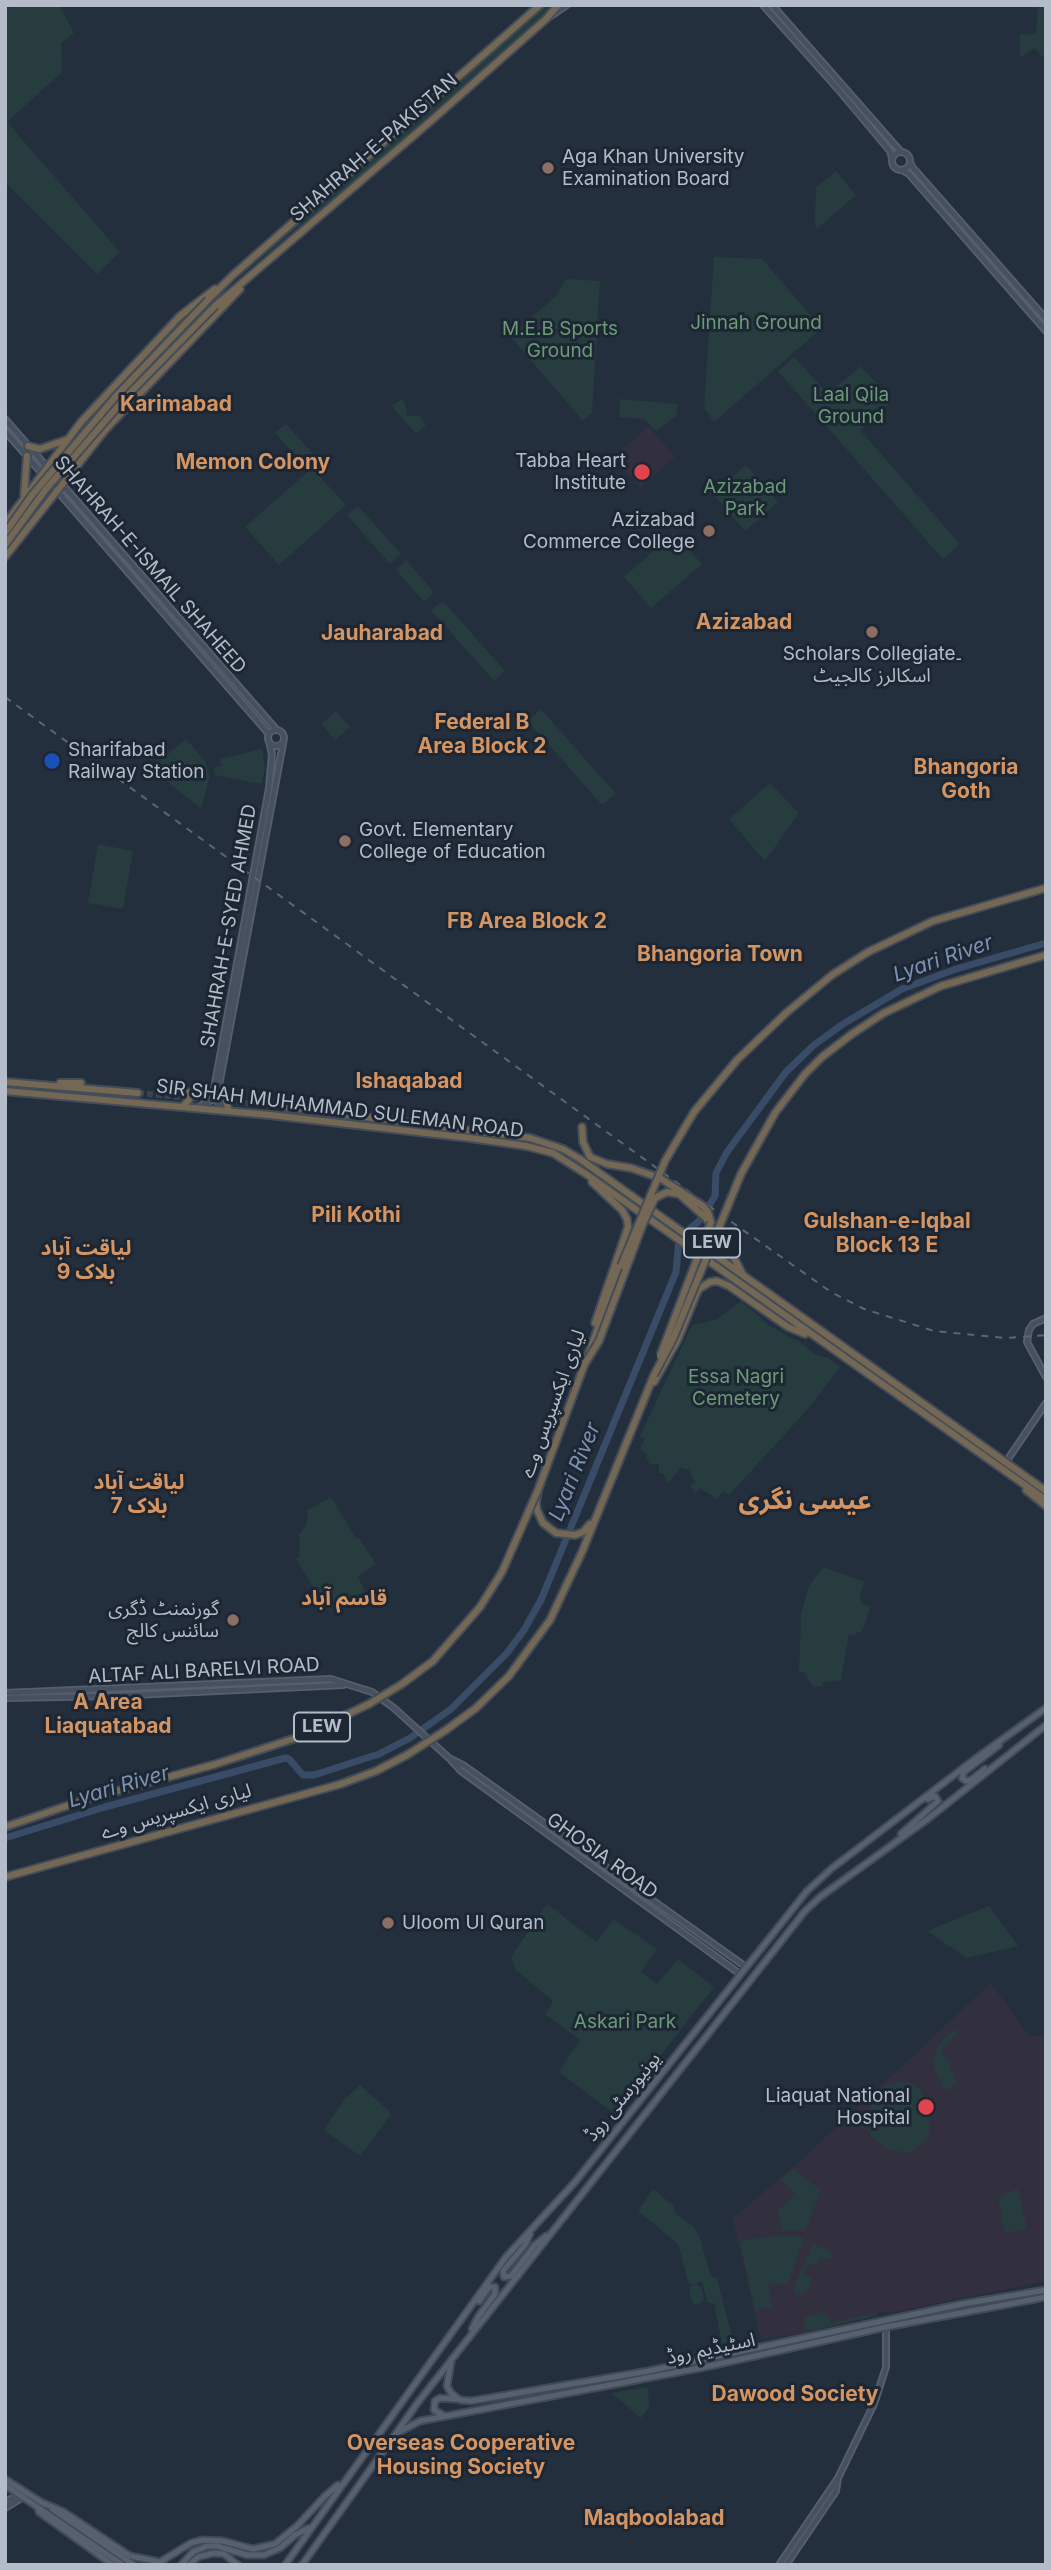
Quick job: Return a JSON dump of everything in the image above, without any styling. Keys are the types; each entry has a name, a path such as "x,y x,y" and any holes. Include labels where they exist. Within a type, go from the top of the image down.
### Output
{"highway":[{"name":"SHAHRAH-E-PAKISTAN","path":"5,545 46,489 127,396 215,306 546,19 558,5"},
{"name":"SHAHRAH-E-PAKISTAN","path":"225,282 537,7"},
{"path":"5,557 106,429 250,277"},
{"path":"5,533 32,495 117,396 225,282"},
{"path":"5,524 69,438 180,316 225,282"},
{"path":"28,446 36,450 47,448 69,438"},
{"path":"24,498 27,456"},
{"name":"لیاری ایکسپریس وے","path":"5,1827 81,1801 216,1764 302,1736 369,1704 433,1661 480,1607 502,1572 538,1490 621,1266 665,1161 694,1112 737,1060 786,1013 832,975 867,952 933,921 1046,888"},
{"name":"لیاری ایکسپریس وے","path":"5,1877 341,1784 376,1771 417,1750 476,1708 524,1658 556,1609 746,1164 767,1125 805,1074 852,1034 917,995 1046,955"},
{"name":"SIR SHAH MUHAMMAD SULEMAN ROAD","path":"8,1082 138,1093"},
{"path":"30,1084 81,1083"},
{"name":"SIR SHAH MUHAMMAD SULEMAN ROAD","path":"5,1091 228,1110 484,1140 561,1152 586,1174 653,1217"},
{"path":"183,1106 189,1100 187,1092"},
{"path":"228,1110 226,1102 231,1096"},
{"name":"SIR SHAH MUHAMMAD SULEMAN ROAD","path":"286,1107 530,1138 580,1159 653,1217"},
{"path":"582,1127 585,1149 590,1157 598,1161"},
{"path":"580,1159 598,1161"},
{"name":"LEW","path":"598,1161 660,1178 703,1206 711,1222 654,1375"},
{"name":"LEW","path":"586,1174 601,1192 617,1205 627,1219 628,1227 598,1314 586,1362"},
{"name":"LEW","path":"586,1362 599,1341 655,1198 667,1192 679,1194 721,1233 745,1278"},
{"path":"653,1217 701,1246 1046,1489"},
{"path":"653,1217 696,1253 1046,1500"},
{"name":"LEW","path":"650,1388 673,1349 699,1289 710,1282 723,1282 788,1327 817,1338"},
{"path":"1009,1475 1046,1506"},
{"path":"538,1490 536,1502 539,1517 548,1528 556,1532 566,1535 583,1532 595,1517"}],"main road":[{"path":"546,19 567,5"},
{"path":"763,5 890,151 894,167 909,174 1046,331"},
{"path":"772,5 901,152 907,154 913,168 1046,319"},
{"path":"892,159 901,152"},
{"path":"902,170 910,162"},
{"name":"SHAHRAH-E-ISMAIL SHAHEED","path":"5,419 282,734 283,744"},
{"name":"SHAHRAH-E-ISMAIL SHAHEED","path":"5,431 269,738"},
{"path":"275,728 269,738 275,747 283,744"},
{"name":"SHAHRAH-E-SYED AHMED","path":"197,1107 212,1100 269,788 272,754 269,738"},
{"name":"SHAHRAH-E-SYED AHMED","path":"228,1110 219,1105 217,1100 220,1080 283,744"},
{"path":"1046,1318 1033,1324 1027,1342 1046,1377"},
{"path":"1006,1462 1046,1404"},
{"name":"ALTAF ALI BARELVI ROAD","path":"5,1695 112,1696 259,1687 351,1685 372,1692 394,1708 449,1758"},
{"name":"یونیورسٹی روڈ","path":"285,2565 506,2258 575,2182 811,1887 975,1759 1046,1708"},
{"name":"یونیورسٹی روڈ","path":"302,2565 389,2443 468,2339 805,1912 820,1897 929,1818 1046,1725"},
{"path":"1019,1728 989,1755 964,1772 963,1780 971,1780 1028,1739"},
{"path":"449,1758 576,1844 746,1967"},
{"name":"GHOSIA ROAD","path":"449,1758 461,1771 740,1974"},
{"path":"897,1839 906,1827 936,1805 937,1798 932,1796 899,1818"},
{"path":"571,1850 576,1844"},
{"path":"811,1887 820,1897"},
{"path":"535,2224 525,2245 503,2271 504,2277 510,2276 535,2245 554,2229"},
{"path":"468,2309 489,2287 495,2287 495,2294 478,2317 468,2339"},
{"name":"اسٹیڈیم روڈ","path":"449,2416 435,2412 435,2401 445,2398 471,2401 649,2371 802,2337 1046,2290"},
{"path":"1019,2294 1021,2301"},
{"name":"اسٹیڈیم روڈ","path":"389,2443 403,2428 420,2421 705,2367 1046,2297"},
{"path":"779,2565 838,2478 881,2387 886,2367 886,2328"},
{"path":"802,2337 804,2345"},
{"path":"452,2360 447,2386 460,2400"},
{"path":"786,2565 836,2491 838,2478"},
{"path":"5,2479 24,2495"},
{"path":"40,2505 64,2512 130,2556 160,2562 191,2543 202,2540 223,2541 253,2549 275,2544 298,2526 325,2496 344,2481"},
{"path":"5,2486 24,2495 134,2565"},
{"path":"5,2502 24,2495"},
{"path":"5,2508 24,2495"},
{"path":"40,2505 123,2565"},
{"path":"40,2505 40,2512 113,2565"},
{"path":"181,2565 193,2552 207,2546 247,2554 264,2554 280,2548 295,2535 310,2528"},
{"path":"189,2565 198,2557 214,2553 224,2554 238,2565"}],"shaded area":[{"name":"Tabba Heart Institute","path":"648,426 675,457 640,488 614,457"},
{"name":"Liaquat National Hospital","path":"991,1983 1029,2037 1046,2035 1046,2281 889,2313 877,2313 876,2316 761,2340 733,2218 798,2163"}],"green space":[{"path":"11,5 59,5 74,33 61,43 62,72 7,122 120,252 97,274 5,182 5,13"},
{"path":"546,5 555,5 234,282 290,228"},
{"path":"1038,5 1046,5 1046,61 1035,48 1020,57 1020,35 1036,34"},
{"path":"836,171 856,195 817,229 816,187"},
{"name":"Jinnah Ground","path":"714,257 762,259 822,328 714,422 704,408"},
{"name":"M.E.B Sports Ground","path":"566,279 600,281 592,413 583,421 510,336 556,296"},
{"name":"Laal Qila Ground","path":"794,357 828,394 861,366 892,401 860,430 960,544 943,559 778,371"},
{"path":"401,399 405,403 407,416 419,415 426,425 416,434 392,406"},
{"path":"620,399 677,404 677,415 656,431 644,419 619,417"},
{"path":"286,424 315,456 304,465 275,433"},
{"name":"Azizabad Park","path":"746,465 778,502 745,531 713,494"},
{"path":"312,468 346,505 279,565 245,527"},
{"path":"358,506 401,554 390,564 347,515"},
{"path":"674,533 702,564 651,608 624,577"},
{"path":"406,560 434,592 424,602 396,570"},
{"path":"443,601 505,671 494,681 431,610"},
{"path":"541,709 616,794 602,805 528,721"},
{"path":"336,711 350,727 335,740 321,724"},
{"path":"186,739 205,761 210,776 201,809 151,768"},
{"path":"262,749 265,768 262,784 215,775 214,768 221,766 220,759"},
{"path":"770,783 799,813 765,861 729,819"},
{"path":"98,844 133,851 123,909 88,903"},
{"name":"Essa Nagri Cemetery","path":"741,1301 770,1326 840,1367 807,1410 729,1495 723,1491 717,1499 700,1488 695,1494 690,1485 695,1482 689,1470 680,1468 668,1484 663,1473 659,1474 659,1464 650,1464 646,1459 647,1455 640,1449 645,1438 640,1436 692,1325 716,1320"},
{"path":"331,1497 356,1538 359,1538 376,1564 358,1576 365,1592 329,1609 296,1559 300,1556 299,1535 306,1525 308,1510"},
{"path":"823,1567 865,1582 860,1594 861,1603 871,1607 861,1633 856,1632 855,1636 849,1634 841,1680 823,1682 822,1686 813,1687 804,1672 799,1671 801,1614 809,1586"},
{"name":"Askari Park","path":"547,1904 597,1942 613,1919 657,1949 641,1972 657,1984 678,1959 714,1987 615,2114 559,2072 580,2040 545,2014 553,2001 516,1970 511,1957"},
{"path":"989,1906 1018,1946 967,1958 927,1931"},
{"path":"954,2029 958,2032 943,2049 942,2054 948,2061 957,2084 945,2091 935,2070 934,2057 940,2043"},
{"path":"897,2082 910,2083 920,2089 930,2111 929,2134 913,2151 890,2150 884,2147 871,2136 867,2123 874,2094"},
{"path":"360,2085 391,2115 360,2156 324,2130 344,2100"},
{"path":"794,2169 821,2191 805,2230 782,2231 778,2211 795,2193 781,2179"},
{"path":"1018,2188 1027,2228 1005,2233 998,2198"},
{"path":"653,2189 673,2205 675,2213 693,2226 699,2236 711,2276 717,2279 735,2347 723,2349 714,2303 708,2303 702,2282 696,2283 701,2287 704,2298 702,2302 696,2305 692,2302 689,2289 693,2284 689,2284 678,2244 638,2211"},
{"path":"797,2235 804,2239 788,2283 769,2284 770,2303 774,2306 755,2310 740,2242 763,2237"},
{"path":"813,2244 827,2249 832,2258 820,2258 816,2266 810,2263 803,2273 812,2278 808,2292 795,2295 795,2284"},
{"path":"823,2312 828,2315 830,2323 876,2313 876,2316 811,2331 805,2327 803,2322 806,2317"},
{"path":"648,2387 649,2407 641,2418 611,2393"}],"waterway":[{"name":"Lyari River","path":"5,1838 105,1807 285,1758 303,1775 314,1775 379,1754 410,1738 451,1709 507,1653 541,1600 676,1272 679,1238 704,1214 715,1196 716,1173 727,1152 786,1072 814,1045 843,1024 902,989 956,969 1046,943"}],"tunnel":[{"path":"138,1093 286,1107"}],"railway":[{"path":"5,697 831,1292 864,1309 934,1331 1005,1338 1046,1335"}],"place":[{"name":"Aga Khan University Examination Board","path":"548,168"},
{"name":"Tabba Heart Institute","path":"642,472"},
{"name":"Azizabad Commerce College","path":"709,531"},
{"name":"Scholars Collegiate۔ اسکالرز کالجیٹ","path":"872,632"},
{"name":"Sharifabad Railway Station","path":"52,761"},
{"name":"Govt. Elementary College of Education","path":"345,841"},
{"name":"گورنمنٹ ڈگری سائنس کالج","path":"233,1620"},
{"name":"Uloom Ul Quran","path":"388,1923"},
{"name":"Liaquat National Hospital","path":"926,2107"}],"district":[{"name":"Karimabad","path":"176,405"},
{"name":"Memon Colony","path":"253,463"},
{"name":"Azizabad","path":"744,623"},
{"name":"Jauharabad","path":"382,634"},
{"name":"Federal B Area Block 2","path":"482,735"},
{"name":"Bhangoria Goth","path":"966,780"},
{"name":"FB Area Block 2","path":"527,922"},
{"name":"Bhangoria Town","path":"720,955"},
{"name":"Ishaqabad","path":"409,1082"},
{"name":"Pili Kothi","path":"356,1216"},
{"name":"Gulshan-e-Iqbal Block 13 E","path":"887,1234"},
{"name":"لیاقت آباد بلاک 9","path":"86,1261"},
{"name":"لیاقت آباد بلاک 7","path":"139,1495"},
{"name":"عیسی نگری","path":"805,1501"},
{"name":"قاسم آباد","path":"344,1599"},
{"name":"A Area Liaquatabad","path":"108,1715"},
{"name":"Dawood Society","path":"795,2395"},
{"name":"Overseas Cooperative Housing Society","path":"461,2456"},
{"name":"Maqboolabad","path":"654,2519"}]}
